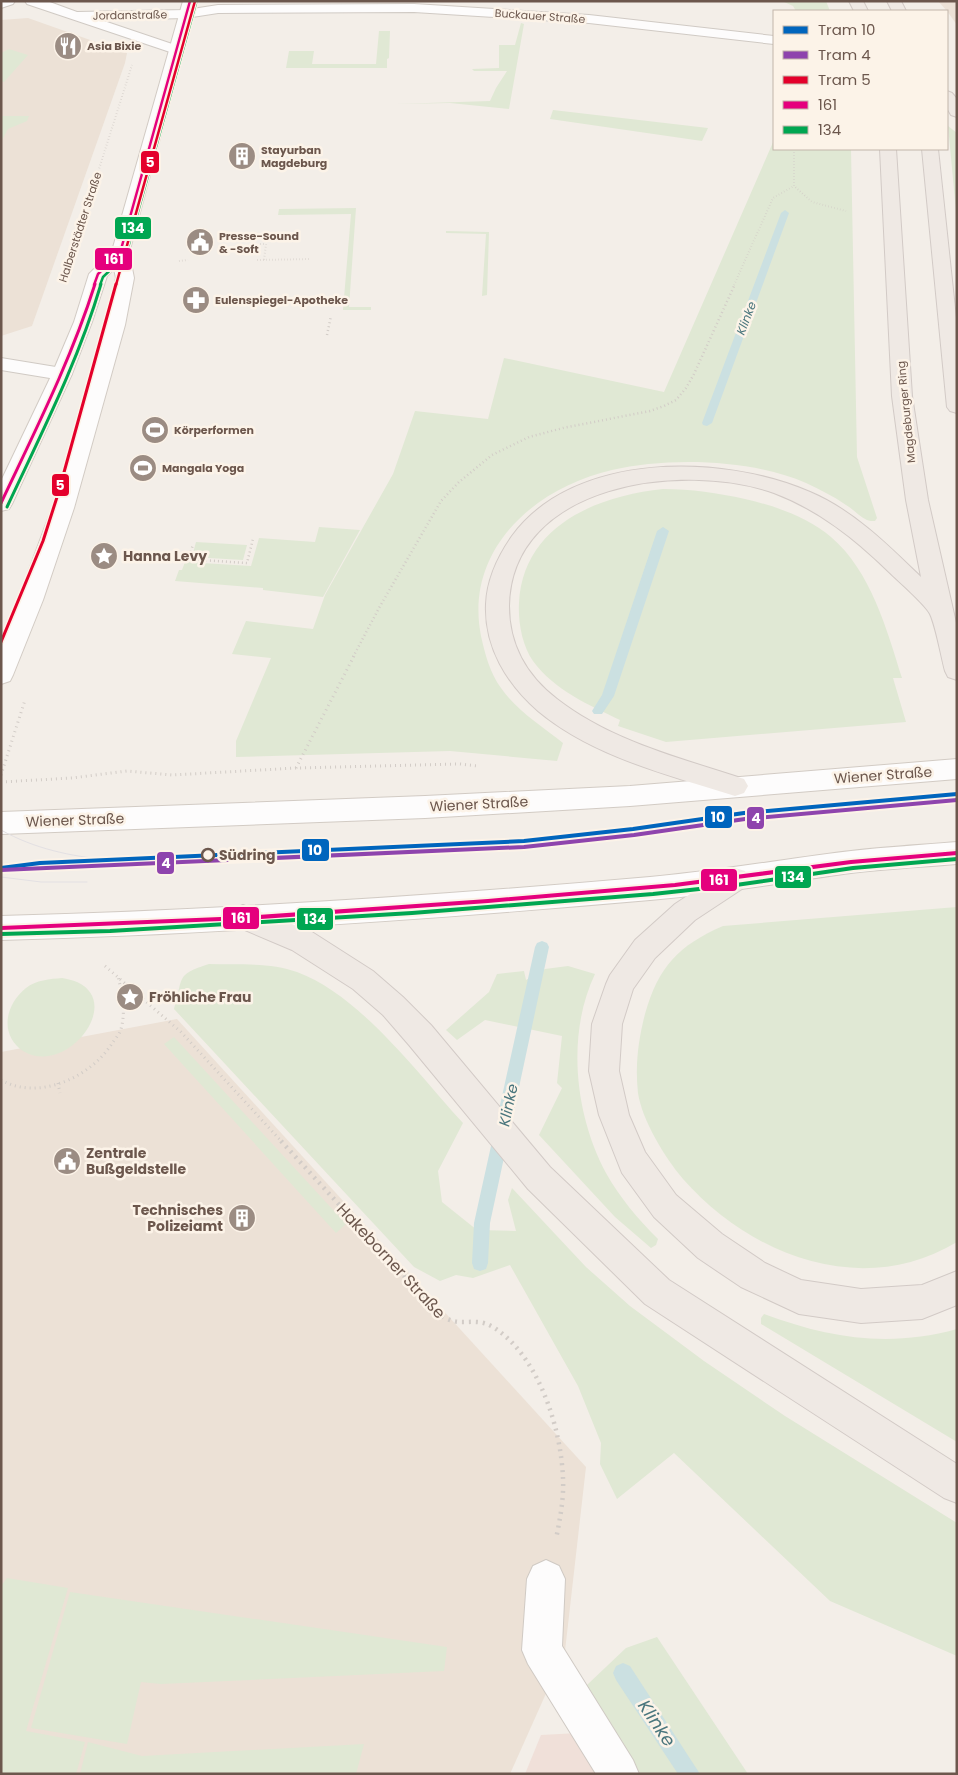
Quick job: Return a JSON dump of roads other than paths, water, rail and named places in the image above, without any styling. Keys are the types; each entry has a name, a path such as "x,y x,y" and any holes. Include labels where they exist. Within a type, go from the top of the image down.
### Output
{"highway":[{"path":"948,98 957,112"},
{"name":"Magdeburger Ring","path":"888,150 902,395 914,478 939,608 957,671"},
{"path":"930,150 939,218 950,366 957,407"},
{"path":"735,786 662,762 580,727 554,710 526,685 505,650 497,614 501,578 516,543 538,521 559,505 573,498 604,484 626,478 679,474 730,476 772,485 805,497 835,514 864,534 939,608"},
{"path":"735,879 685,912 645,949 620,984 607,1024 604,1071 614,1115 633,1162 665,1206 710,1246 753,1275 799,1297 870,1306 922,1302 957,1288"},
{"path":"243,917 302,941 363,980 393,1006 420,1035 539,1178 657,1292 957,1485"}],"main road":[{"path":"1,4 8,1"},
{"name":"Jordanstraße","path":"32,1 176,50"},
{"path":"1,675 31,600 63,508 115,325 125,278 120,253 188,8"},
{"name":"Jordanstraße","path":"74,16 188,8"},
{"name":"Buckauer Straße","path":"188,8 423,9 589,19 773,40"},
{"path":"1,504 62,374 83,322 98,274 120,253"},
{"path":"1,364 62,374"},
{"name":"Wiener Straße","path":"1,823 425,807 630,796 957,769"},
{"path":"1,928 110,925 412,907 652,888 735,879 852,862 957,853"},
{"path":"546,1579 542,1650 619,1774"}],"waterway":[{"name":"Klinke","path":"707,423 785,213"},
{"name":"Klinke","path":"598,711 608,696 663,531"},
{"name":"Klinke","path":"480,1263 482,1223 542,947"},
{"name":"Klinke","path":"623,1673 690,1774"}],"tram line":[{"name":"5","path":"1,642 43,541 58,494 195,1"},
{"name":"10","path":"1,868 40,863 524,841 633,829 744,813 957,794"},
{"name":"4","path":"1,870 524,847 634,835 745,819 957,800"},
{"path":"1,830 14,837 53,851 108,860"},
{"path":"1,877 41,882 87,882"}],"place":[{"name":"Asia Bixie","path":"68,46"},
{"name":"Stayurban Magdeburg","path":"242,156"},
{"name":"Presse-Sound & -Soft","path":"200,242"},
{"name":"Eulenspiegel-Apotheke","path":"196,300"},
{"name":"Körperformen","path":"155,430"},
{"name":"Mangala Yoga","path":"143,468"},
{"name":"Hanna Levy","path":"104,556"},
{"name":"Südring","path":"208,855"},
{"name":"Fröhliche Frau","path":"130,997"},
{"name":"Zentrale Bußgeldstelle","path":"67,1161"},
{"name":"Technisches Polizeiamt","path":"242,1218"}]}
